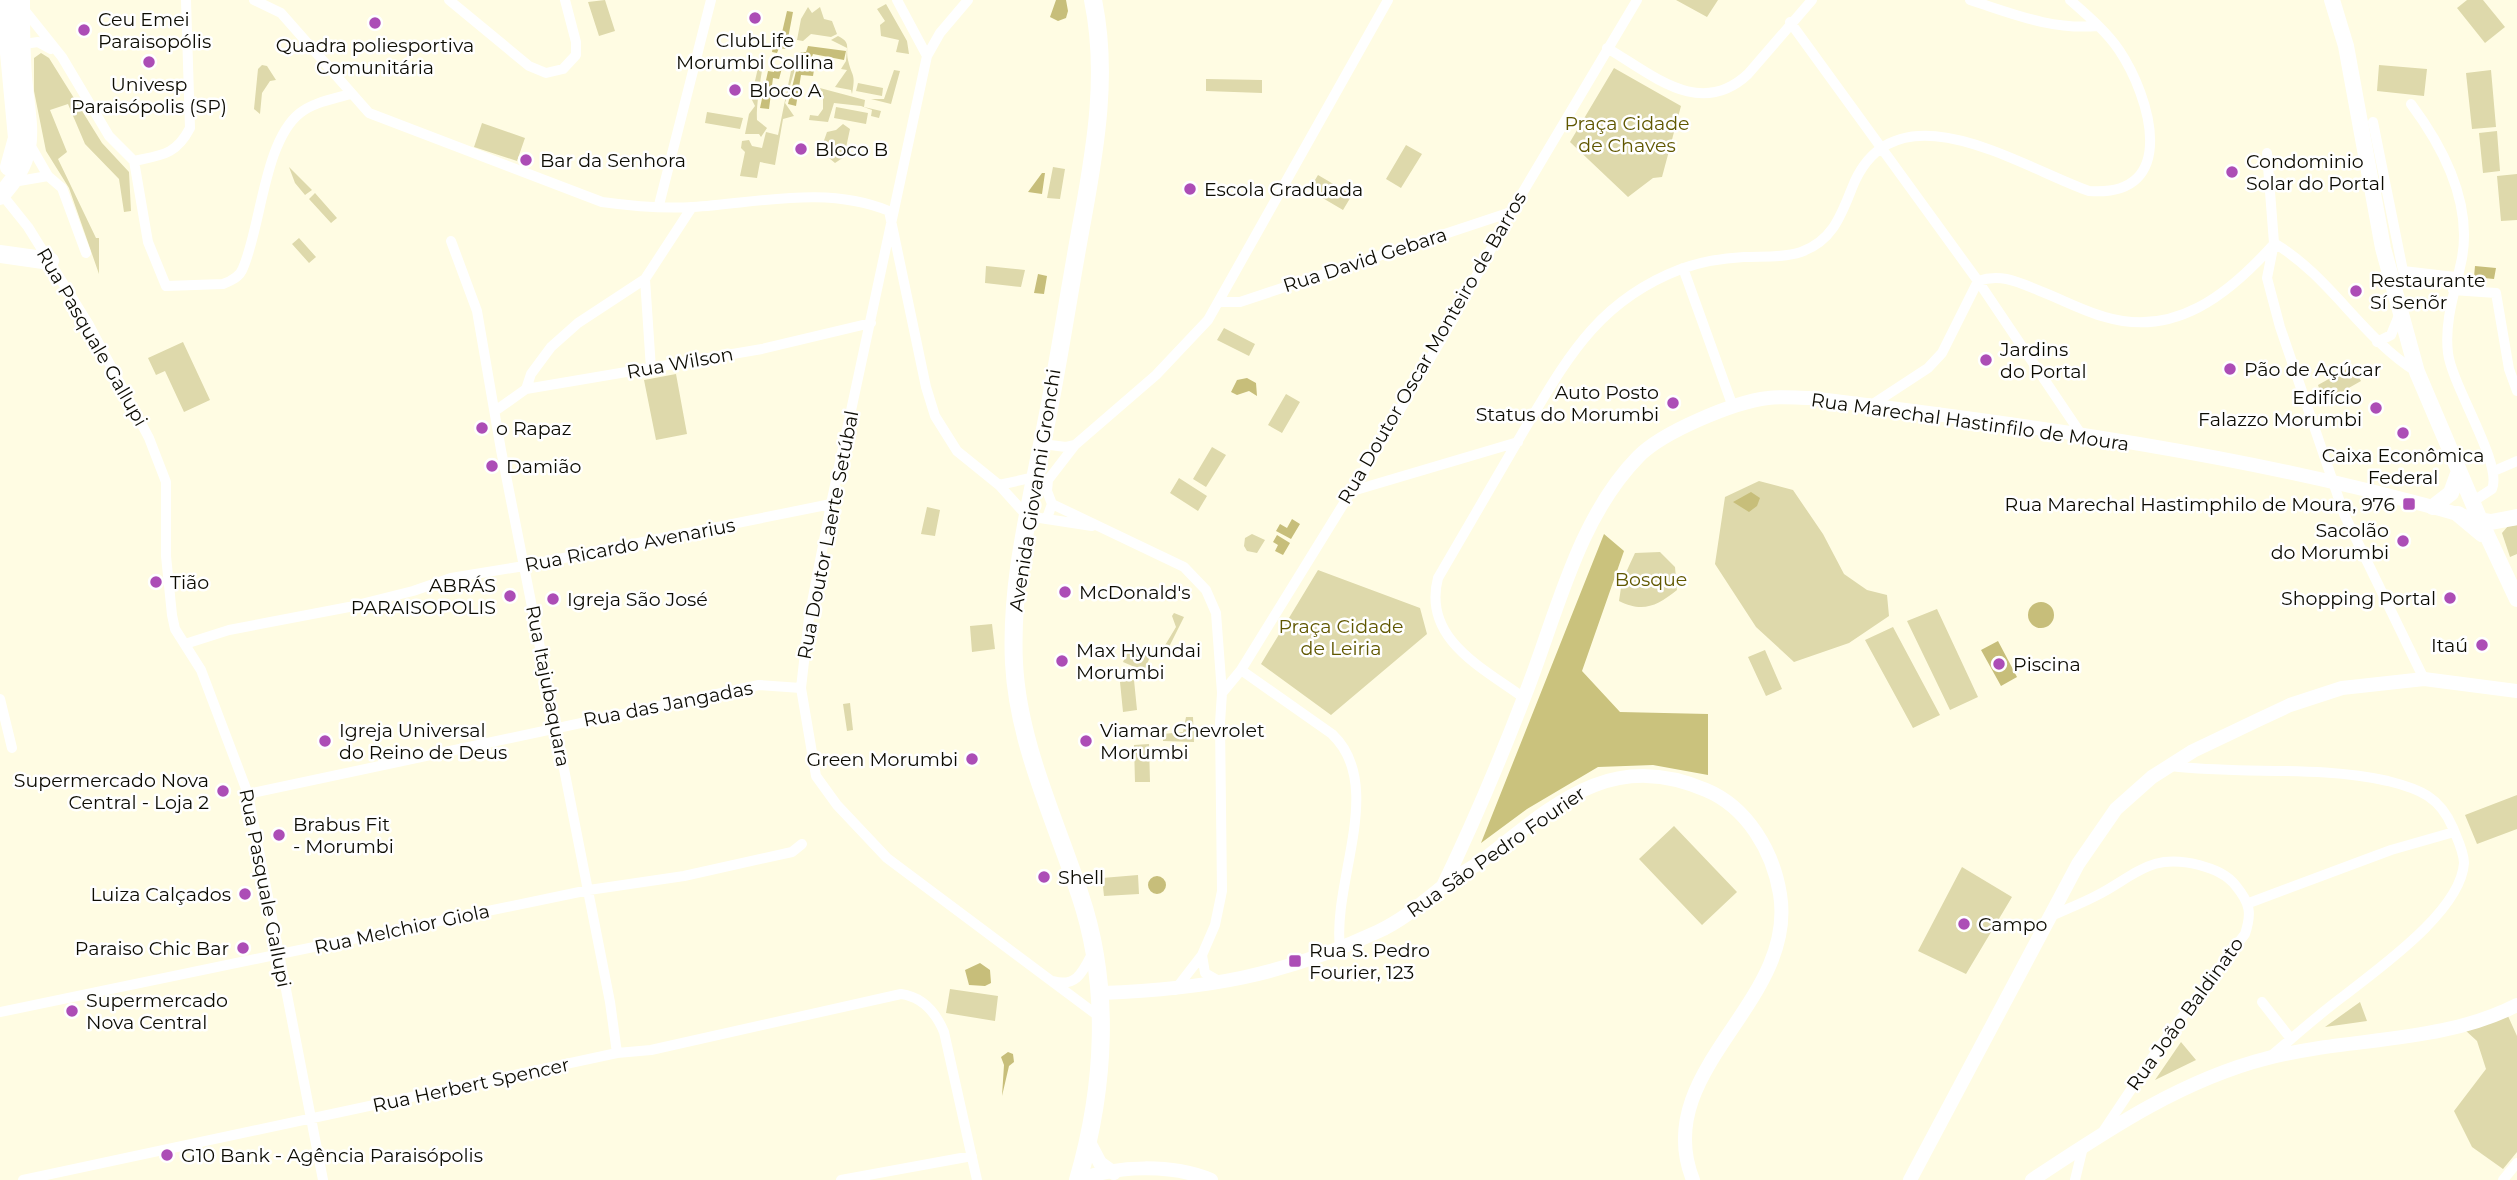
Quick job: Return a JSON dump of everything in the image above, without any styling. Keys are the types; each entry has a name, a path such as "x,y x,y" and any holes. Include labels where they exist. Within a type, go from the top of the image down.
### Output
{"main road":[{"path":"3,188 25,161 30,124 22,68 4,0"},
{"name":"Avenida Giovanni Gronchi","path":"1078,1180 1089,1142 1098,1076 1102,993 1095,950 1081,897 1047,805 1020,714 1014,666 1013,621 1027,516 1094,154 1101,70 1093,0"},
{"path":"2337,2 2383,248 2417,372 2517,599"},
{"path":"3,188 17,138 15,45 21,3"},
{"path":"0,254 50,261"},
{"path":"2433,507 2451,493 2459,471"},
{"path":"2458,514 2491,544"},
{"name":"Rua Marechal Hastinfilo de Moura","path":"2480,520 2491,522 2517,517"}],"street":[{"path":"254,0 281,13 369,113 602,202 635,206 692,207 797,195 883,208 892,214 920,360 935,416 957,450 999,485 1027,516 1092,526"},
{"path":"449,0 529,66 545,73 563,69 576,55 576,42 565,0"},
{"path":"659,205 711,0"},
{"path":"897,0 927,56"},
{"name":"Rua Doutor Laerte Setúbal","path":"968,0 940,33 927,56 831,504 809,618 801,688 816,776 837,805 887,858 1101,1018"},
{"path":"1175,990 1202,955 1215,925 1222,891 1222,693 1216,613 1206,590 1184,567 1092,526 1052,504 1046,491 1048,481 1075,445 1156,375 1200,331 1219,302 1388,0"},
{"name":"Rua Doutor Oscar Monteiro de Barros","path":"1222,693 1241,670 1348,492 1370,461 1451,323 1511,212 1637,0"},
{"path":"1607,48 1688,93 1713,94 1738,84 1812,0"},
{"path":"1970,0 2037,23 2073,28 2098,26"},
{"path":"1524,698 1469,659 1450,641 1438,620 1434,598 1438,579 1569,355 1598,320 1634,292 1684,268 1728,258 1785,256 1815,245 1838,223 1857,176 1883,149 1921,136 1953,137 1976,143 2090,191 2105,192 2130,183 2146,167 2152,146 2151,129 2138,85 2118,49 2070,0"},
{"path":"21,3 62,57 109,136 134,161 148,242 166,286 202,287 231,281 243,269 261,199 284,132 300,113 320,103 350,94"},
{"path":"134,161 165,155 181,144 190,128 188,3"},
{"path":"1790,22 1978,281 2083,437"},
{"path":"15,45 38,42 62,57"},
{"path":"2410,104 2430,131 2455,184 2464,239 2453,290 2447,352 2494,471 2492,489 2472,502"},
{"path":"2373,122 2403,271 2455,277"},
{"path":"29,143 48,176 62,188 86,253"},
{"path":"2267,153 2274,243 2267,278 2288,352 2331,480 2424,679"},
{"path":"3,188 48,176"},
{"name":"Rua Pasquale Gallupi","path":"3,188 50,261 118,377 149,438 166,482 169,601 175,629 201,670 248,794 323,1180"},
{"path":"526,388 531,374 551,348 578,323 645,279 692,207"},
{"name":"Rua David Gebara","path":"1219,302 1240,302 1511,212"},
{"name":"Rua Itajubaquara","path":"451,240 477,311 524,566 589,890 617,1053"},
{"path":"1870,406 1928,368 1942,354 1978,281 1990,277 2012,279 2105,317 2162,320 2186,315 2218,298 2248,272 2274,243"},
{"path":"2274,243 2301,262 2377,342 2417,372"},
{"path":"1684,268 1733,407"},
{"path":"645,279 651,369"},
{"path":"2453,290 2496,293 2509,369 2517,391"},
{"path":"2377,342 2386,339 2395,330 2400,312"},
{"name":"Rua Wilson","path":"495,411 526,388 762,349 871,323"},
{"name":"Rua Marechal Hastinfilo de Moura","path":"1443,886 1466,839 1524,698 1573,569 1612,489 1639,456 1657,443 1733,407 1767,398 1810,398 2083,437 2331,480 2480,520"},
{"path":"1348,492 1518,442"},
{"path":"1042,444 1066,447 1075,445"},
{"path":"2494,471 2517,461"},
{"path":"999,485 1035,477"},
{"name":"Rua Ricardo Avenarius","path":"185,644 229,630 387,598 451,578 524,566 831,504"},
{"path":"1047,518 1052,504"},
{"path":"1241,670 1275,691 1332,734 1342,743 1353,764 1358,785 1339,909 1340,948"},
{"path":"1910,1180 2078,864 2108,820 2135,792 2193,751 2258,719 2319,694 2342,688 2424,679 2513,687"},
{"name":"Rua das Jangadas","path":"248,794 759,685 801,688"},
{"path":"0,699 12,748"},
{"path":"2171,766 2212,771 2307,771 2390,782 2434,798 2445,810 2454,832 2464,863 2460,877 2428,926 2269,1058"},
{"name":"Rua São Pedro Fourier","path":"1102,993 1175,990 1228,982 1299,965 1413,912 1443,886 1485,859 1569,796 1586,787 1624,775 1664,776 1717,794 1749,822 1764,845 1780,892 1782,930 1760,984 1703,1077 1687,1110 1683,1140 1693,1180"},
{"path":"2050,916 2105,891 2141,868 2172,859 2209,867 2224,875 2249,903 2391,850 2454,832"},
{"path":"1466,839 1469,849 1485,859"},
{"name":"Rua Melchior Giola","path":"0,1012 589,890 711,870 792,852 802,844"},
{"name":"Rua João Baldinato","path":"2100,1136 2160,1046 2245,934 2250,919 2249,903"},
{"path":"1051,980 1068,984 1075,980 1082,975 1095,950"},
{"path":"1202,955 1205,973 1211,979 1228,982"},
{"name":"Rua Herbert Spencer","path":"23,1180 617,1053 651,1050 896,994 918,999 936,1016 944,1032 972,1156"},
{"path":"2262,1002 2291,1039"},
{"path":"2032,1180 2157,1102 2221,1073 2269,1058 2457,1027 2517,1005"},
{"path":"1089,1142 1100,1163 1114,1172"},
{"path":"2075,1180 2083,1146"},
{"path":"841,1180 972,1156 977,1180"},
{"path":"2503,1180 2517,1163"},
{"path":"1078,1180 1114,1172 1178,1169 1211,1180"}],"green space":[{"path":"605,0 615,31 599,36 588,2"},
{"path":"1676,0 1718,0 1707,17"},
{"path":"2467,0 2483,0 2505,27 2485,43 2457,8"},
{"path":"886,4 907,41 909,54 896,52 899,40 881,36 880,25 885,21 877,9"},
{"path":"808,7 812,13 820,7 824,19 832,21 837,34 831,37 811,34 803,41 797,40 801,19"},
{"path":"838,36 847,43 848,60 854,78 852,94 851,90 835,87 847,70 841,69 846,61 847,48 831,40"},
{"path":"41,53 49,58 102,143 129,172 131,211 124,212 119,179 85,144 68,104 50,110 67,152 58,159 96,238 99,238 99,274 69,188 46,151 34,91 34,58"},
{"path":"760,59 764,60 757,120 767,128 761,137 759,134 745,134 749,114 755,106 751,98 757,87 755,81"},
{"path":"793,61 797,62 785,103 794,116 783,119 775,165 760,162 757,178 740,176 745,152 741,148 742,141 749,140 752,146 762,148 766,132 778,135"},
{"path":"262,65 267,66 276,80 270,81 262,93 260,114 254,109 258,69"},
{"path":"2379,65 2427,69 2424,96 2377,91"},
{"name":"Praça Cidade de Chaves","path":"1614,68 1681,106 1662,177 1653,178 1628,197 1570,142"},
{"path":"894,70 900,71 891,104 871,99 884,99"},
{"path":"2491,70 2496,127 2472,129 2466,73"},
{"path":"1206,79 1262,80 1262,93 1206,91"},
{"path":"858,83 883,88 882,96 856,91"},
{"path":"816,87 865,100 864,107 881,111 879,118 871,116 872,110 861,106 834,103 828,122 809,120 810,115 818,116 823,109 823,92"},
{"path":"836,107 868,113 866,124 834,118"},
{"path":"707,112 743,118 740,129 705,123"},
{"path":"482,123 525,138 517,161 474,147"},
{"path":"843,124 850,129 844,157 835,163 829,158 831,148 821,149 827,132 836,130"},
{"path":"2497,131 2500,171 2483,173 2479,133"},
{"path":"1406,145 1422,154 1401,188 1386,179"},
{"path":"289,167 312,190 305,195 295,183"},
{"path":"1053,167 1065,169 1060,199 1047,198"},
{"path":"2517,174 2517,220 2501,221 2497,176"},
{"path":"1318,175 1352,195 1343,210 1309,190"},
{"path":"315,193 337,218 331,223 309,199"},
{"path":"299,238 316,257 309,263 292,244"},
{"path":"986,266 1025,270 1021,287 985,283"},
{"path":"1224,328 1255,344 1249,356 1217,340"},
{"path":"183,342 210,400 184,412 165,371 156,375 148,358"},
{"path":"2352,366 2361,381 2324,402 2318,385"},
{"path":"676,374 687,434 656,440 644,380"},
{"path":"1286,394 1300,402 1282,433 1268,425"},
{"path":"1212,447 1226,455 1206,487 1193,479"},
{"path":"1179,478 1207,496 1198,511 1170,493"},
{"path":"1759,481 1793,490 1823,534 1844,574 1867,590 1887,595 1889,616 1849,643 1794,662 1756,627 1715,564 1725,497"},
{"path":"927,507 940,510 935,536 921,534"},
{"path":"2517,525 2517,554 2510,557 2502,533 2508,526"},
{"path":"1252,534 1265,540 1257,553 1247,551 1244,546 1245,538"},
{"name":"Bosque","path":"1660,552 1675,567 1677,590 1649,606 1635,607 1619,601 1622,581 1635,553"},
{"name":"Praça Cidade de Leiria","path":"1318,570 1420,608 1427,634 1331,715 1261,664"},
{"path":"1937,609 1978,697 1950,710 1907,621"},
{"path":"1174,613 1184,617 1168,649 1164,647 1176,627 1172,616"},
{"path":"992,624 995,649 972,652 970,626"},
{"path":"1893,627 1940,715 1913,728 1865,640"},
{"path":"1129,649 1150,657 1144,671 1123,662"},
{"path":"1765,650 1782,689 1766,696 1748,657"},
{"path":"1134,680 1137,710 1123,712 1120,682"},
{"path":"850,703 853,730 847,731 843,704"},
{"path":"1186,717 1193,717 1194,742 1163,741 1163,734 1183,732"},
{"path":"1149,744 1150,782 1135,782 1134,745"},
{"path":"2517,795 2517,829 2477,844 2465,815"},
{"path":"1674,826 1737,892 1702,925 1639,859"},
{"name":"Campo","path":"1962,867 2012,897 1966,974 1918,951"},
{"path":"1138,875 1139,894 1104,896 1102,878"},
{"path":"950,989 998,996 995,1021 946,1013"},
{"path":"2360,1002 2367,1021 2325,1027"},
{"path":"2508,1016 2517,1036 2517,1152 2503,1169 2472,1147 2454,1111 2486,1069 2477,1041 2465,1030"},
{"path":"2181,1042 2196,1060 2155,1080"}],"shaded area":[{"path":"1056,0 1066,0 1068,11 1066,18 1058,21 1050,17"},
{"path":"787,11 793,12 786,49 779,48 777,53 772,52 774,41 780,41"},
{"path":"808,46 846,51 844,60 813,54 811,59 799,57 801,52 806,52"},
{"path":"776,66 782,68 779,79 773,78 769,109 760,108 768,71 774,72"},
{"path":"797,67 814,70 813,76 801,75 796,106 788,104"},
{"path":"1042,173 1045,173 1042,194 1028,192"},
{"path":"2475,266 2496,268 2494,279 2474,277"},
{"path":"1038,274 1047,276 1044,294 1034,293"},
{"path":"1247,378 1256,383 1257,396 1249,391 1237,395 1231,392 1237,380"},
{"path":"1751,492 1760,498 1757,506 1749,512 1733,502"},
{"path":"1292,519 1300,524 1291,539 1276,531 1280,524 1287,528"},
{"path":"1604,534 1624,551 1582,671 1620,712 1708,714 1708,775 1653,765 1598,767 1527,809 1481,843"},
{"path":"1277,535 1290,543 1283,555 1275,551 1278,545 1273,542"},
{"path":"2041,602 2050,606 2054,615 2050,624 2041,628 2032,624 2028,615 2032,606"},
{"name":"Piscina","path":"1998,641 2017,677 2001,686 1981,650"},
{"path":"1157,876 1165,881 1166,885 1161,893 1157,894 1149,889 1148,885 1153,877"},
{"path":"980,963 990,970 991,983 985,986 969,985 965,970"},
{"path":"1008,1052 1013,1054 1014,1062 1009,1066 1002,1096 1004,1065 1001,1057"}],"place":[{"name":"ClubLife Morumbi Collina","path":"755,18"},
{"name":"Quadra poliesportiva Comunitária","path":"375,23"},
{"name":"Ceu Emei Paraisopólis","path":"84,30"},
{"name":"Univesp Paraisópolis (SP)","path":"149,62"},
{"name":"Bloco A","path":"735,90"},
{"name":"Bloco B","path":"801,149"},
{"name":"Bar da Senhora","path":"526,160"},
{"name":"Condominio Solar do Portal","path":"2232,172"},
{"name":"Escola Graduada","path":"1190,189"},
{"name":"Restaurante Sí Senõr","path":"2356,291"},
{"name":"Jardins do Portal","path":"1986,360"},
{"name":"Pão de Açúcar","path":"2230,369"},
{"name":"Auto Posto Status do Morumbi","path":"1673,403"},
{"name":"Edifício Falazzo Morumbi","path":"2376,408"},
{"name":"o Rapaz","path":"482,428"},
{"name":"Caixa Econômica Federal","path":"2403,433"},
{"name":"Damião","path":"492,466"},
{"name":"Rua Marechal Hastimphilo de Moura, 976","path":"2409,504"},
{"name":"Sacolão do Morumbi","path":"2403,541"},
{"name":"Tião","path":"156,582"},
{"name":"McDonald's","path":"1065,592"},
{"name":"ABRÁS PARAISOPOLIS","path":"510,596"},
{"name":"Shopping Portal","path":"2450,598"},
{"name":"Igreja São José","path":"553,599"},
{"name":"Itaú","path":"2482,645"},
{"name":"Max Hyundai Morumbi","path":"1062,661"},
{"name":"Piscina","path":"1999,664"},
{"name":"Igreja Universal do Reino de Deus","path":"325,741"},
{"name":"Viamar Chevrolet Morumbi","path":"1086,741"},
{"name":"Green Morumbi","path":"972,759"},
{"name":"Supermercado Nova Central - Loja 2","path":"223,791"},
{"name":"Brabus Fit - Morumbi","path":"279,835"},
{"name":"Shell","path":"1044,877"},
{"name":"Luiza Calçados","path":"245,894"},
{"name":"Campo","path":"1964,924"},
{"name":"Paraiso Chic Bar","path":"243,948"},
{"name":"Rua S. Pedro Fourier, 123","path":"1295,961"},
{"name":"Supermercado Nova Central","path":"72,1011"},
{"name":"G10 Bank - Agência Paraisópolis","path":"167,1155"}]}
